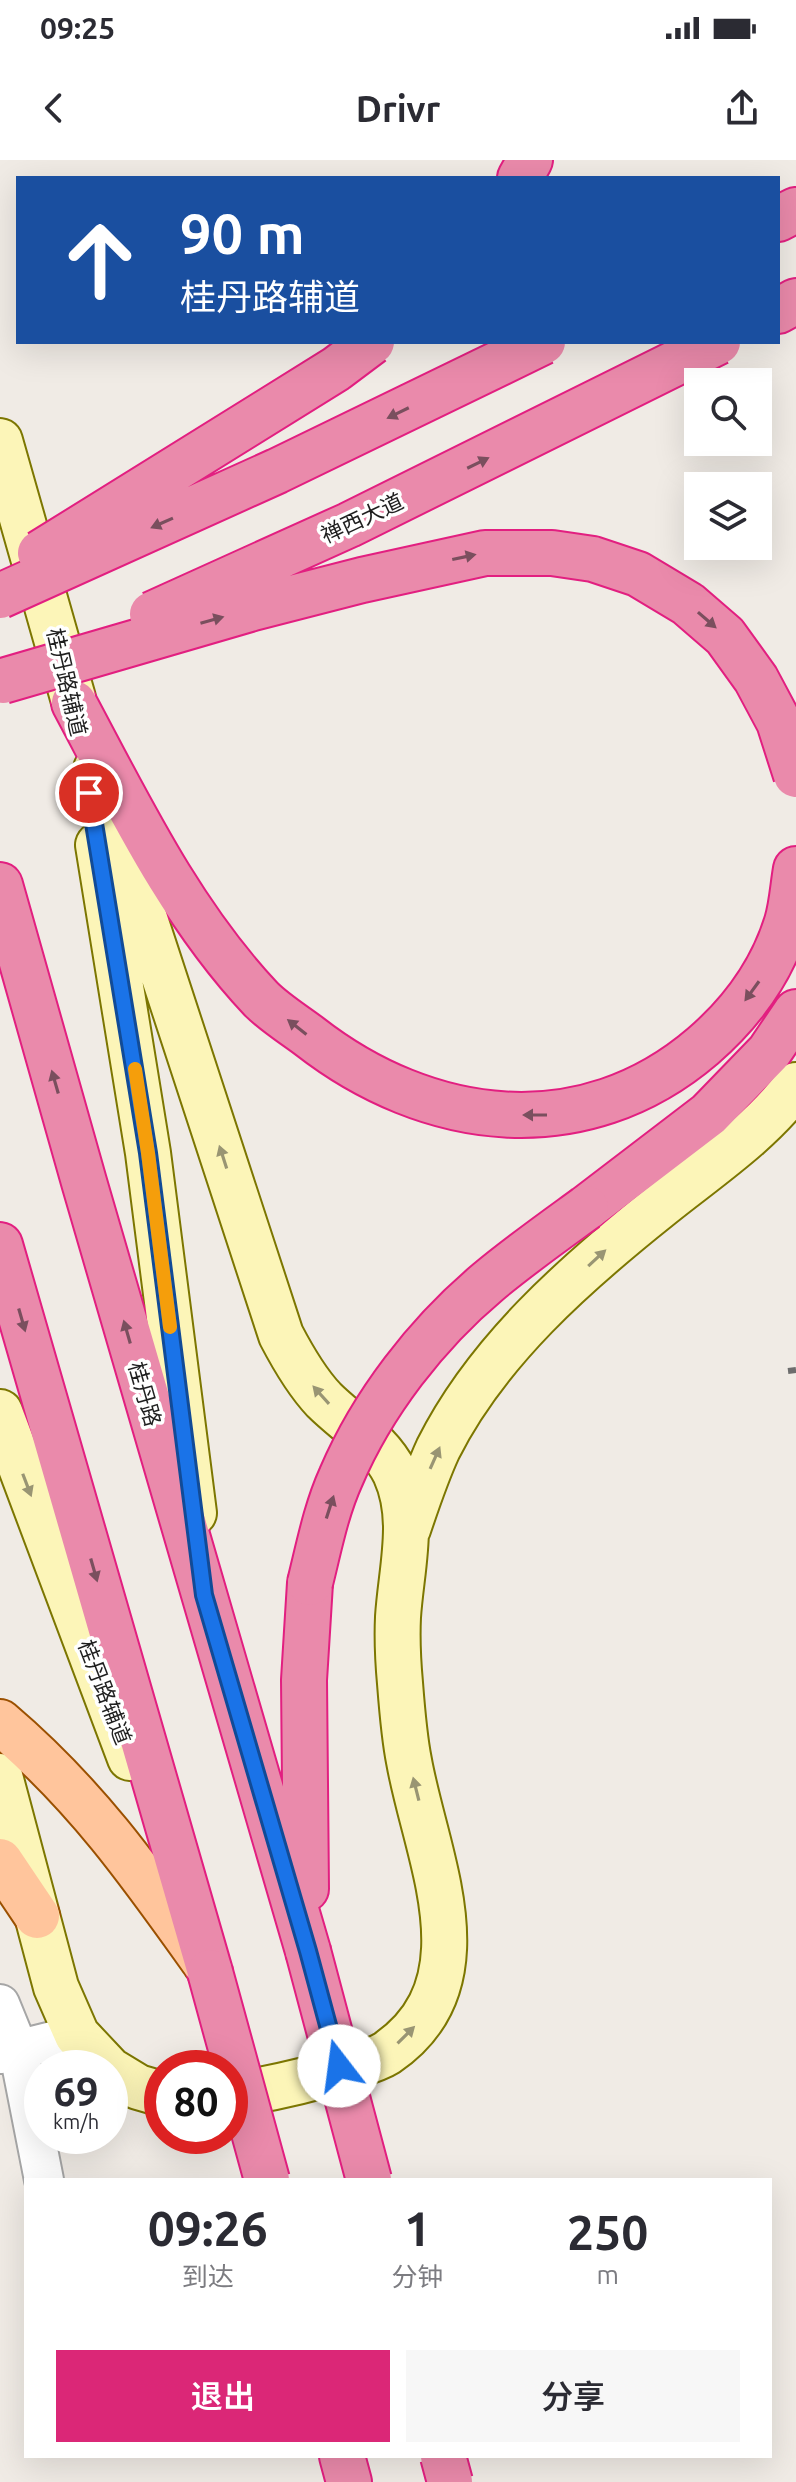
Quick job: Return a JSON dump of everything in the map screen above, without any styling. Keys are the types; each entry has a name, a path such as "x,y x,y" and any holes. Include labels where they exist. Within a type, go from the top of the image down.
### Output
{"highway":[{"path":"0,578 336,369 369,344"},
{"path":"0,596 277,471 539,344"},
{"name":"禅西大道","path":"1,681 349,525 714,344"},
{"path":"1,681 253,608 362,580 485,553 552,553 593,559 638,574 688,604 725,636 756,679 779,722 796,775"},
{"path":"74,703 154,854 201,925 263,1000 322,1046 367,1075 434,1104 489,1114 555,1115 594,1106 647,1085 679,1067 720,1031 768,968 787,922 796,869"},
{"name":"桂丹路","path":"0,885 308,1951 368,2178"},
{"path":"308,1951 304,1749 310,1583 340,1477 366,1426 412,1361 486,1283 709,1114 769,1052 796,1012"},
{"path":"0,1245 266,2178"},
{"path":"343,2458 349,2482"},
{"path":"444,2458 450,2482"}],"main road":[{"path":"0,1722 75,1792 122,1847 210,1972"},
{"path":"0,1861 37,1916"}],"street":[{"name":"桂丹路辅道","path":"0,441 74,703 148,1153 204,1595"},
{"path":"74,703 281,1335 299,1369 323,1399 387,1457 403,1495 407,1531 398,1620 400,1684 409,1762 441,1906 446,1950 441,1980 431,2005 412,2031 386,2054 279,2088 248,2092"},
{"path":"407,1531 439,1448 493,1366 540,1313 603,1251 744,1138 796,1085"},
{"name":"桂丹路辅道","path":"0,1412 210,1972"},
{"path":"0,1776 56,1987 77,2035 91,2050"},
{"path":"0,2004 9,2051 43,2178"},
{"path":"9,2051 77,2035"}],"railway":[{"path":"788,1371 796,1370"}],"slow traffic":[{"path":"135,1069 170,1327"}],"route":[{"path":"89,793 148,1153 204,1595 339,2066"}]}
